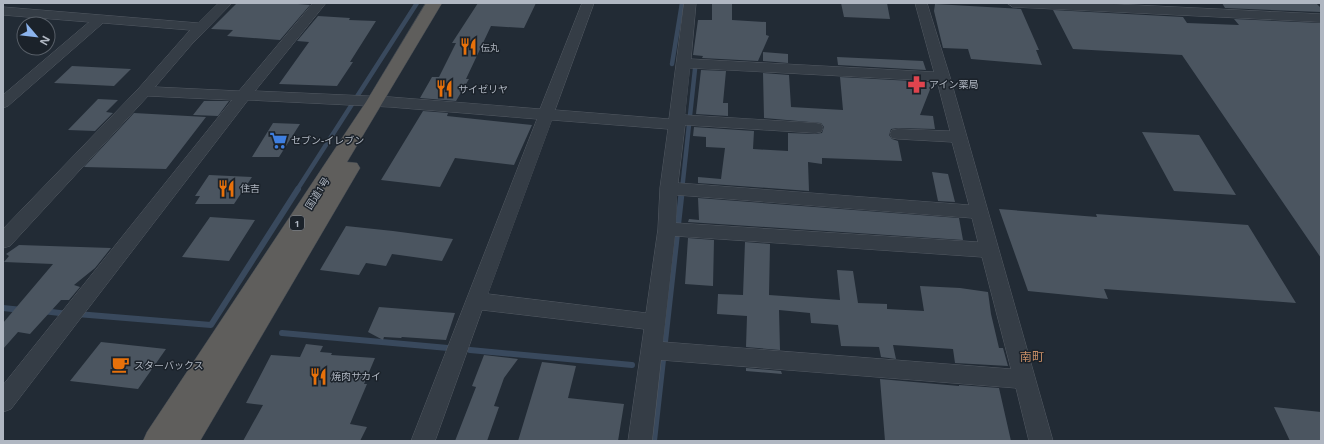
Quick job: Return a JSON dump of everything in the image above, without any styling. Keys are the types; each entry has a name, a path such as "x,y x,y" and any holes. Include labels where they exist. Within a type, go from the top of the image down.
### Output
{"highway":[{"name":"国道1号","path":"185,441 383,102 434,3"},
{"name":"国道1号","path":"157,441 450,3"}],"street":[{"path":"3,241 144,91 201,27 226,3"},
{"path":"3,402 243,96 320,3"},
{"path":"423,441 588,3"},
{"path":"640,441 667,229 669,188 690,3"},
{"path":"921,3 943,77 978,212 1041,441"},
{"path":"1013,3 1145,6 1321,18"},
{"path":"3,11 201,27"},
{"path":"3,103 100,19"},
{"path":"684,63 943,77"},
{"path":"144,91 383,102 546,115 815,128"},
{"path":"898,134 959,137"},
{"path":"669,188 978,212"},
{"path":"667,229 989,250"},
{"path":"476,301 655,322"},
{"path":"651,350 1024,379"}],"building":[{"path":"237,3 299,3 298,4 310,5 280,40 227,36 233,30 211,29"},
{"path":"478,3 536,3 524,28 491,26 466,79 469,79 456,101 420,98 432,77 439,77 456,43 452,43"},
{"path":"841,3 887,3 890,19 844,17"},
{"path":"1222,3 1316,3 1321,8 1321,12 1225,8"},
{"path":"712,4 732,4 732,20 766,22 766,35 769,36 758,61 702,58 703,56 693,55 698,20 712,20"},
{"path":"935,4 1021,9 1039,50 1036,50 1042,65 971,59 968,49 943,48 934,11"},
{"path":"1053,10 1183,17 1187,23 1239,25 1234,19 1321,23 1321,258 1182,55 1073,49"},
{"path":"318,16 350,18 349,20 376,21 350,62 353,62 337,86 279,84 309,42 297,41"},
{"path":"763,52 788,54 788,63 763,61"},
{"path":"837,57 923,61 926,70 838,65"},
{"path":"72,66 131,69 114,86 54,83"},
{"path":"701,70 726,71 723,103 728,103 728,116 696,114"},
{"path":"763,73 789,75 791,107 843,110 840,77 929,82 931,87 920,115 933,116 935,129 891,129 889,135 892,139 898,141 902,161 822,158 822,164 808,162 809,191 698,183 698,177 721,179 725,148 706,147 706,137 693,136 694,127 754,131 753,149 788,151 788,133 822,133 824,127 821,123 764,118"},
{"path":"98,99 118,100 106,112 113,113 95,131 68,130"},
{"path":"204,101 229,101 218,116 193,115"},
{"path":"423,111 448,113 447,116 532,125 514,165 455,158 440,187 381,180"},
{"path":"134,113 206,117 166,169 84,167"},
{"path":"273,123 300,124 279,157 252,157"},
{"path":"1142,132 1199,135 1236,195 1174,191"},
{"path":"932,172 948,174 955,202 938,201"},
{"path":"209,175 252,177 234,204 195,204 200,196 195,196"},
{"path":"698,198 959,218 963,240 688,222 689,219 699,220"},
{"path":"999,209 1097,217 1096,214 1248,225 1296,303 1104,289 1108,299 1028,291"},
{"path":"210,217 255,220 229,261 182,257"},
{"path":"346,226 453,239 442,261 392,254 386,266 366,263 359,275 320,270"},
{"path":"688,238 714,240 713,286 685,284"},
{"path":"745,242 770,244 769,295 840,300 837,270 853,271 858,303 887,304 887,309 924,311 920,286 960,288 988,292 991,314 999,348 1003,348 1008,366 955,363 953,349 893,345 896,359 881,357 879,347 841,346 838,325 811,323 810,313 779,310 780,350 746,347 747,316 717,314 718,294 743,295"},
{"path":"19,245 111,248 95,268 74,285 80,287 69,300 61,300 30,334 18,332 3,349 3,323 53,264 4,262 9,256 6,254"},
{"path":"379,307 455,313 446,340 384,337 383,340 368,332"},
{"path":"101,342 166,349 138,389 70,381"},
{"path":"306,344 323,346 320,352 332,353 331,355 375,358 364,384 367,384 350,424 367,427 360,441 243,441 263,405 246,403 271,355 300,357"},
{"path":"484,355 518,359 504,378 494,406 499,407 487,441 455,441 476,387 472,386"},
{"path":"542,362 576,366 568,398 624,404 618,441 518,441"},
{"path":"746,368 781,371 782,374 746,371"},
{"path":"880,379 999,388 1011,441 885,441"},
{"path":"1274,407 1321,412 1321,441 1290,441"}],"waterway":[{"path":"297,190 417,3"},
{"path":"672,64 682,3"},
{"path":"682,190 695,69"},
{"path":"77,314 211,325 298,189"},
{"path":"654,441 682,189"},
{"path":"3,308 22,310"},
{"path":"43,311 68,314"},
{"path":"282,333 448,348"},
{"path":"470,350 632,365"}],"place":[{"name":"伝丸","path":"468,47"},
{"name":"アイン薬局","path":"916,84"},
{"name":"サイゼリヤ","path":"445,89"},
{"name":"セブン-イレブン","path":"278,140"},
{"name":"住吉","path":"227,188"},
{"name":"スターバックス","path":"121,365"},
{"name":"焼肉サカイ","path":"318,376"}],"district":[{"name":"南町","path":"1032,356"}]}
